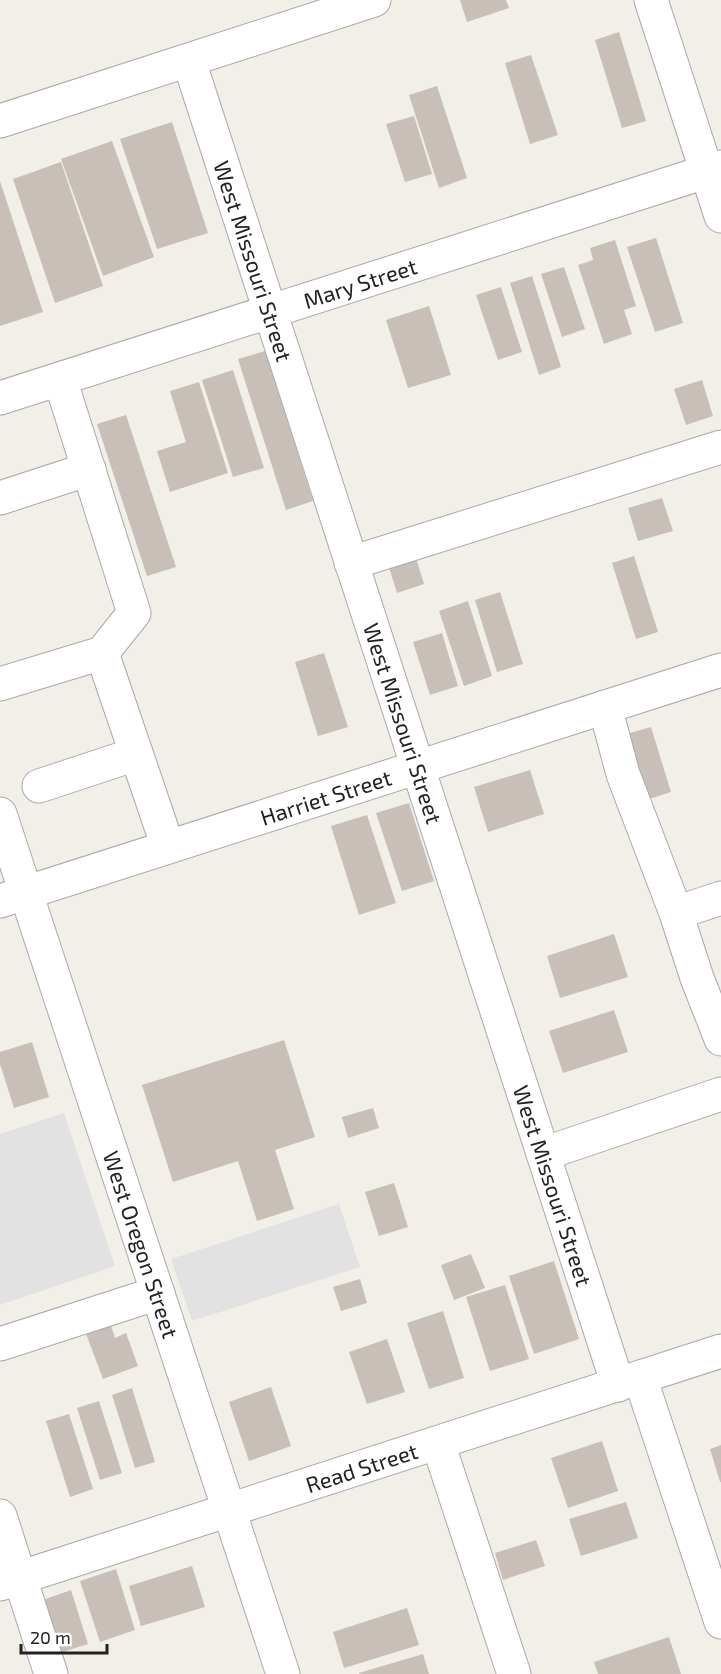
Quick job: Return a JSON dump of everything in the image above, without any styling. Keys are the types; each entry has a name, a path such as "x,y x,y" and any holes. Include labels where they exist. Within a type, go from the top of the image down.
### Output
{"street":[{"path":"0,121 374,0"},
{"path":"651,0 714,169 721,216"},
{"name":"West Missouri Street","path":"189,61 543,1154 721,1622"},
{"name":"Mary Street","path":"0,398 714,169"},
{"path":"0,684 102,652 134,613 60,379"},
{"path":"351,563 721,447"},
{"path":"0,498 89,469"},
{"path":"102,652 168,847"},
{"name":"Harriet Street","path":"13,897 721,670"},
{"path":"604,707 623,774 721,1039"},
{"path":"39,786 136,754"},
{"name":"West Oregon Street","path":"0,814 13,897 158,1293 283,1674"},
{"path":"676,913 721,898"},
{"path":"543,1154 721,1094"},
{"path":"0,1344 158,1293"},
{"name":"Read Street","path":"10,1581 721,1351"},
{"path":"438,1443 514,1674"},
{"path":"0,1516 10,1581 51,1674"}],"shaded area":[{"path":"64,1113 115,1266 0,1305 0,1134"},
{"path":"339,1204 360,1267 192,1321 171,1259"}],"building":[{"path":"460,0 506,0 509,8 467,22"},
{"path":"619,32 646,121 622,128 595,40"},
{"path":"531,55 558,135 530,144 505,63"},
{"path":"437,86 467,178 439,188 409,95"},
{"path":"414,116 432,174 405,182 386,124"},
{"path":"172,122 208,233 157,249 120,139"},
{"path":"112,141 154,257 103,276 61,159"},
{"path":"61,162 103,286 55,303 13,179"},
{"path":"0,181 43,312 0,326"},
{"path":"656,238 683,323 655,332 627,247"},
{"path":"615,240 636,306 624,310 632,334 604,344 578,265 593,260 590,248"},
{"path":"564,267 585,329 562,337 541,274"},
{"path":"532,276 561,367 539,375 510,283"},
{"path":"501,287 522,352 498,360 476,295"},
{"path":"429,306 451,375 408,388 386,320"},
{"path":"265,351 313,501 286,510 238,359"},
{"path":"233,370 264,468 233,477 202,380"},
{"path":"702,380 713,416 686,425 674,389"},
{"path":"199,382 228,473 170,492 157,451 186,442 170,391"},
{"path":"126,415 176,567 147,576 97,424"},
{"path":"662,498 673,531 638,541 628,508"},
{"path":"412,545 424,584 397,593 385,554"},
{"path":"634,556 658,632 636,639 612,563"},
{"path":"500,592 523,664 497,672 475,600"},
{"path":"468,601 492,676 464,686 439,611"},
{"path":"442,633 458,686 430,695 413,642"},
{"path":"324,653 348,727 318,736 295,662"},
{"path":"651,727 671,792 643,801 623,735"},
{"path":"530,770 544,814 488,832 474,787"},
{"path":"409,803 434,881 402,891 376,813"},
{"path":"367,815 396,903 359,915 331,826"},
{"path":"614,934 628,977 560,998 547,956"},
{"path":"614,1010 628,1052 563,1073 549,1031"},
{"path":"284,1040 315,1137 275,1150 294,1209 257,1221 238,1161 173,1182 142,1085"},
{"path":"32,1042 49,1097 14,1108 0,1064 0,1052"},
{"path":"373,1108 379,1128 348,1138 342,1117"},
{"path":"394,1183 408,1227 379,1236 365,1192"},
{"path":"471,1254 485,1288 454,1300 441,1265"},
{"path":"554,1261 579,1339 534,1354 509,1276"},
{"path":"360,1279 367,1303 341,1311 333,1287"},
{"path":"505,1285 529,1359 490,1371 466,1297"},
{"path":"443,1311 464,1378 429,1389 407,1323"},
{"path":"110,1322 115,1338 126,1333 138,1366 103,1379 85,1331"},
{"path":"387,1339 405,1392 367,1404 349,1352"},
{"path":"271,1387 291,1446 249,1461 229,1402"},
{"path":"132,1388 155,1462 135,1468 112,1395"},
{"path":"99,1401 122,1473 100,1480 77,1408"},
{"path":"69,1414 93,1489 70,1497 46,1421"},
{"path":"602,1441 618,1491 568,1508 551,1458"},
{"path":"721,1445 721,1482 720,1482 710,1449"},
{"path":"626,1502 638,1538 581,1556 569,1519"},
{"path":"536,1540 545,1566 503,1580 495,1553"},
{"path":"192,1566 205,1607 141,1626 129,1586"},
{"path":"116,1569 135,1630 100,1642 80,1581"},
{"path":"71,1590 88,1644 56,1654 40,1601"},
{"path":"407,1608 419,1645 344,1668 333,1632"},
{"path":"669,1637 681,1674 598,1674 594,1662"},
{"path":"423,1654 429,1674 359,1674 359,1673"}]}
